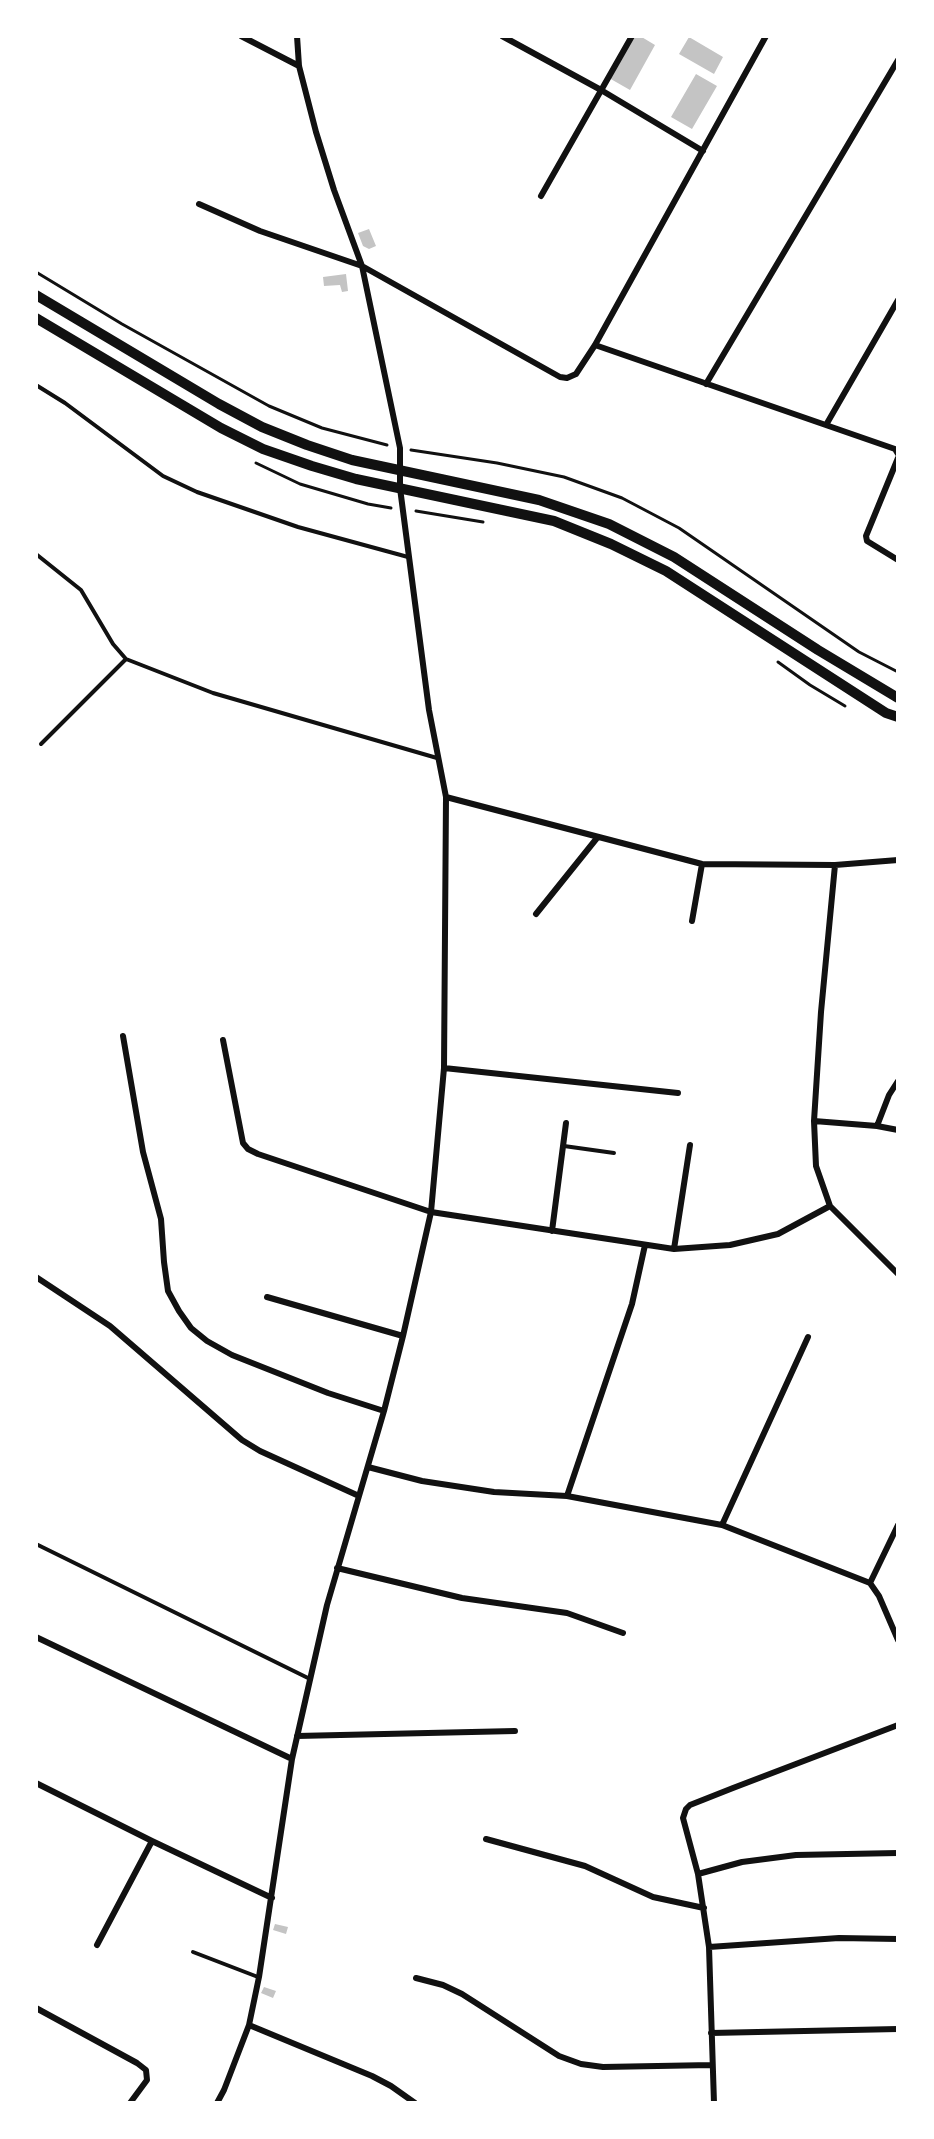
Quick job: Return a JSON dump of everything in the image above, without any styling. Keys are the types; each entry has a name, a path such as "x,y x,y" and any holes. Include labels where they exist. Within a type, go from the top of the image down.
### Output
{"street":[{"path":"242,36 299,66"},
{"path":"218,2103 249,2025 259,1977 297,1736 337,1568 368,1467 403,1336 431,1212 444,1068 446,797 429,710 400,488 400,448 362,266 322,151 299,66 297,36"},
{"path":"502,36 601,90 703,151"},
{"path":"541,196 632,36"},
{"path":"199,204 260,231 362,266 560,377 567,378 576,374 595,345 766,36"},
{"path":"706,384 898,60"},
{"path":"36,295 219,404 262,427 307,445 352,460 539,501 609,524 674,557 818,650 898,698"},
{"path":"826,425 898,300"},
{"path":"36,318 222,428 263,449 345,476 554,521 611,544 666,571 886,713 898,717"},
{"path":"595,345 895,449 898,456 866,538 898,560"},
{"path":"446,797 702,864 836,865 898,860"},
{"path":"536,914 597,838"},
{"path":"692,921 702,864"},
{"path":"836,865 822,1001 814,1121 816,1166 830,1206 898,1274"},
{"path":"123,1036 143,1152 160,1219 168,1291 178,1311 191,1328 207,1341 232,1355 328,1393 384,1410"},
{"path":"223,1040 243,1143 248,1149 258,1155 431,1212 674,1249 730,1245 778,1234 830,1206"},
{"path":"444,1068 678,1093"},
{"path":"877,1126 898,1081"},
{"path":"814,1121 898,1130"},
{"path":"552,1231 567,1123"},
{"path":"674,1249 690,1145"},
{"path":"567,1496 632,1304 645,1245"},
{"path":"36,1276 110,1326 242,1440 260,1451 359,1496"},
{"path":"267,1297 403,1336"},
{"path":"722,1525 808,1337"},
{"path":"368,1467 422,1480 494,1492 567,1496 722,1525 870,1583 879,1596 898,1640"},
{"path":"870,1583 898,1525"},
{"path":"337,1568 462,1598 567,1613 623,1633"},
{"path":"36,1637 292,1759"},
{"path":"714,2103 709,1947 698,1874 683,1818 686,1809 690,1805 898,1725"},
{"path":"297,1736 515,1731"},
{"path":"37,1785 272,1898"},
{"path":"486,1839 585,1866 653,1897 704,1908"},
{"path":"97,1945 152,1841"},
{"path":"698,1874 742,1862 796,1854 898,1853"},
{"path":"709,1947 838,1938 898,1939"},
{"path":"416,1978 443,1985 462,1994 559,2056 581,2064 603,2067 712,2065"},
{"path":"36,2008 146,2070 147,2080 130,2103"},
{"path":"249,2025 372,2076 415,2103"},
{"path":"711,2033 898,2029"}],"lane":[{"path":"36,385 65,403 163,476 197,492 298,527 409,557"},
{"path":"36,554 81,590 113,644 126,659 213,693 438,759"},
{"path":"41,744 126,659"},
{"path":"564,1146 614,1153"},
{"path":"36,1545 310,1679"},
{"path":"194,1952 259,1977"}],"path":[{"path":"36,272 122,324 269,406 321,428 400,448"},
{"path":"249,459 280,476 368,504 489,523"},
{"path":"773,658 810,685 850,709"}],"building":[{"path":"633,36 640,36 655,45 630,90 609,78"},
{"path":"689,37 723,57 714,74 679,54"},
{"path":"696,74 717,86 692,129 671,117"},
{"path":"369,229 376,246 369,249 363,246 358,233"},
{"path":"346,274 348,291 342,292 340,285 324,286 323,277"},
{"path":"275,1924 288,1927 286,1934 273,1930"},
{"path":"264,1987 276,1991 273,1998 261,1993"}]}
